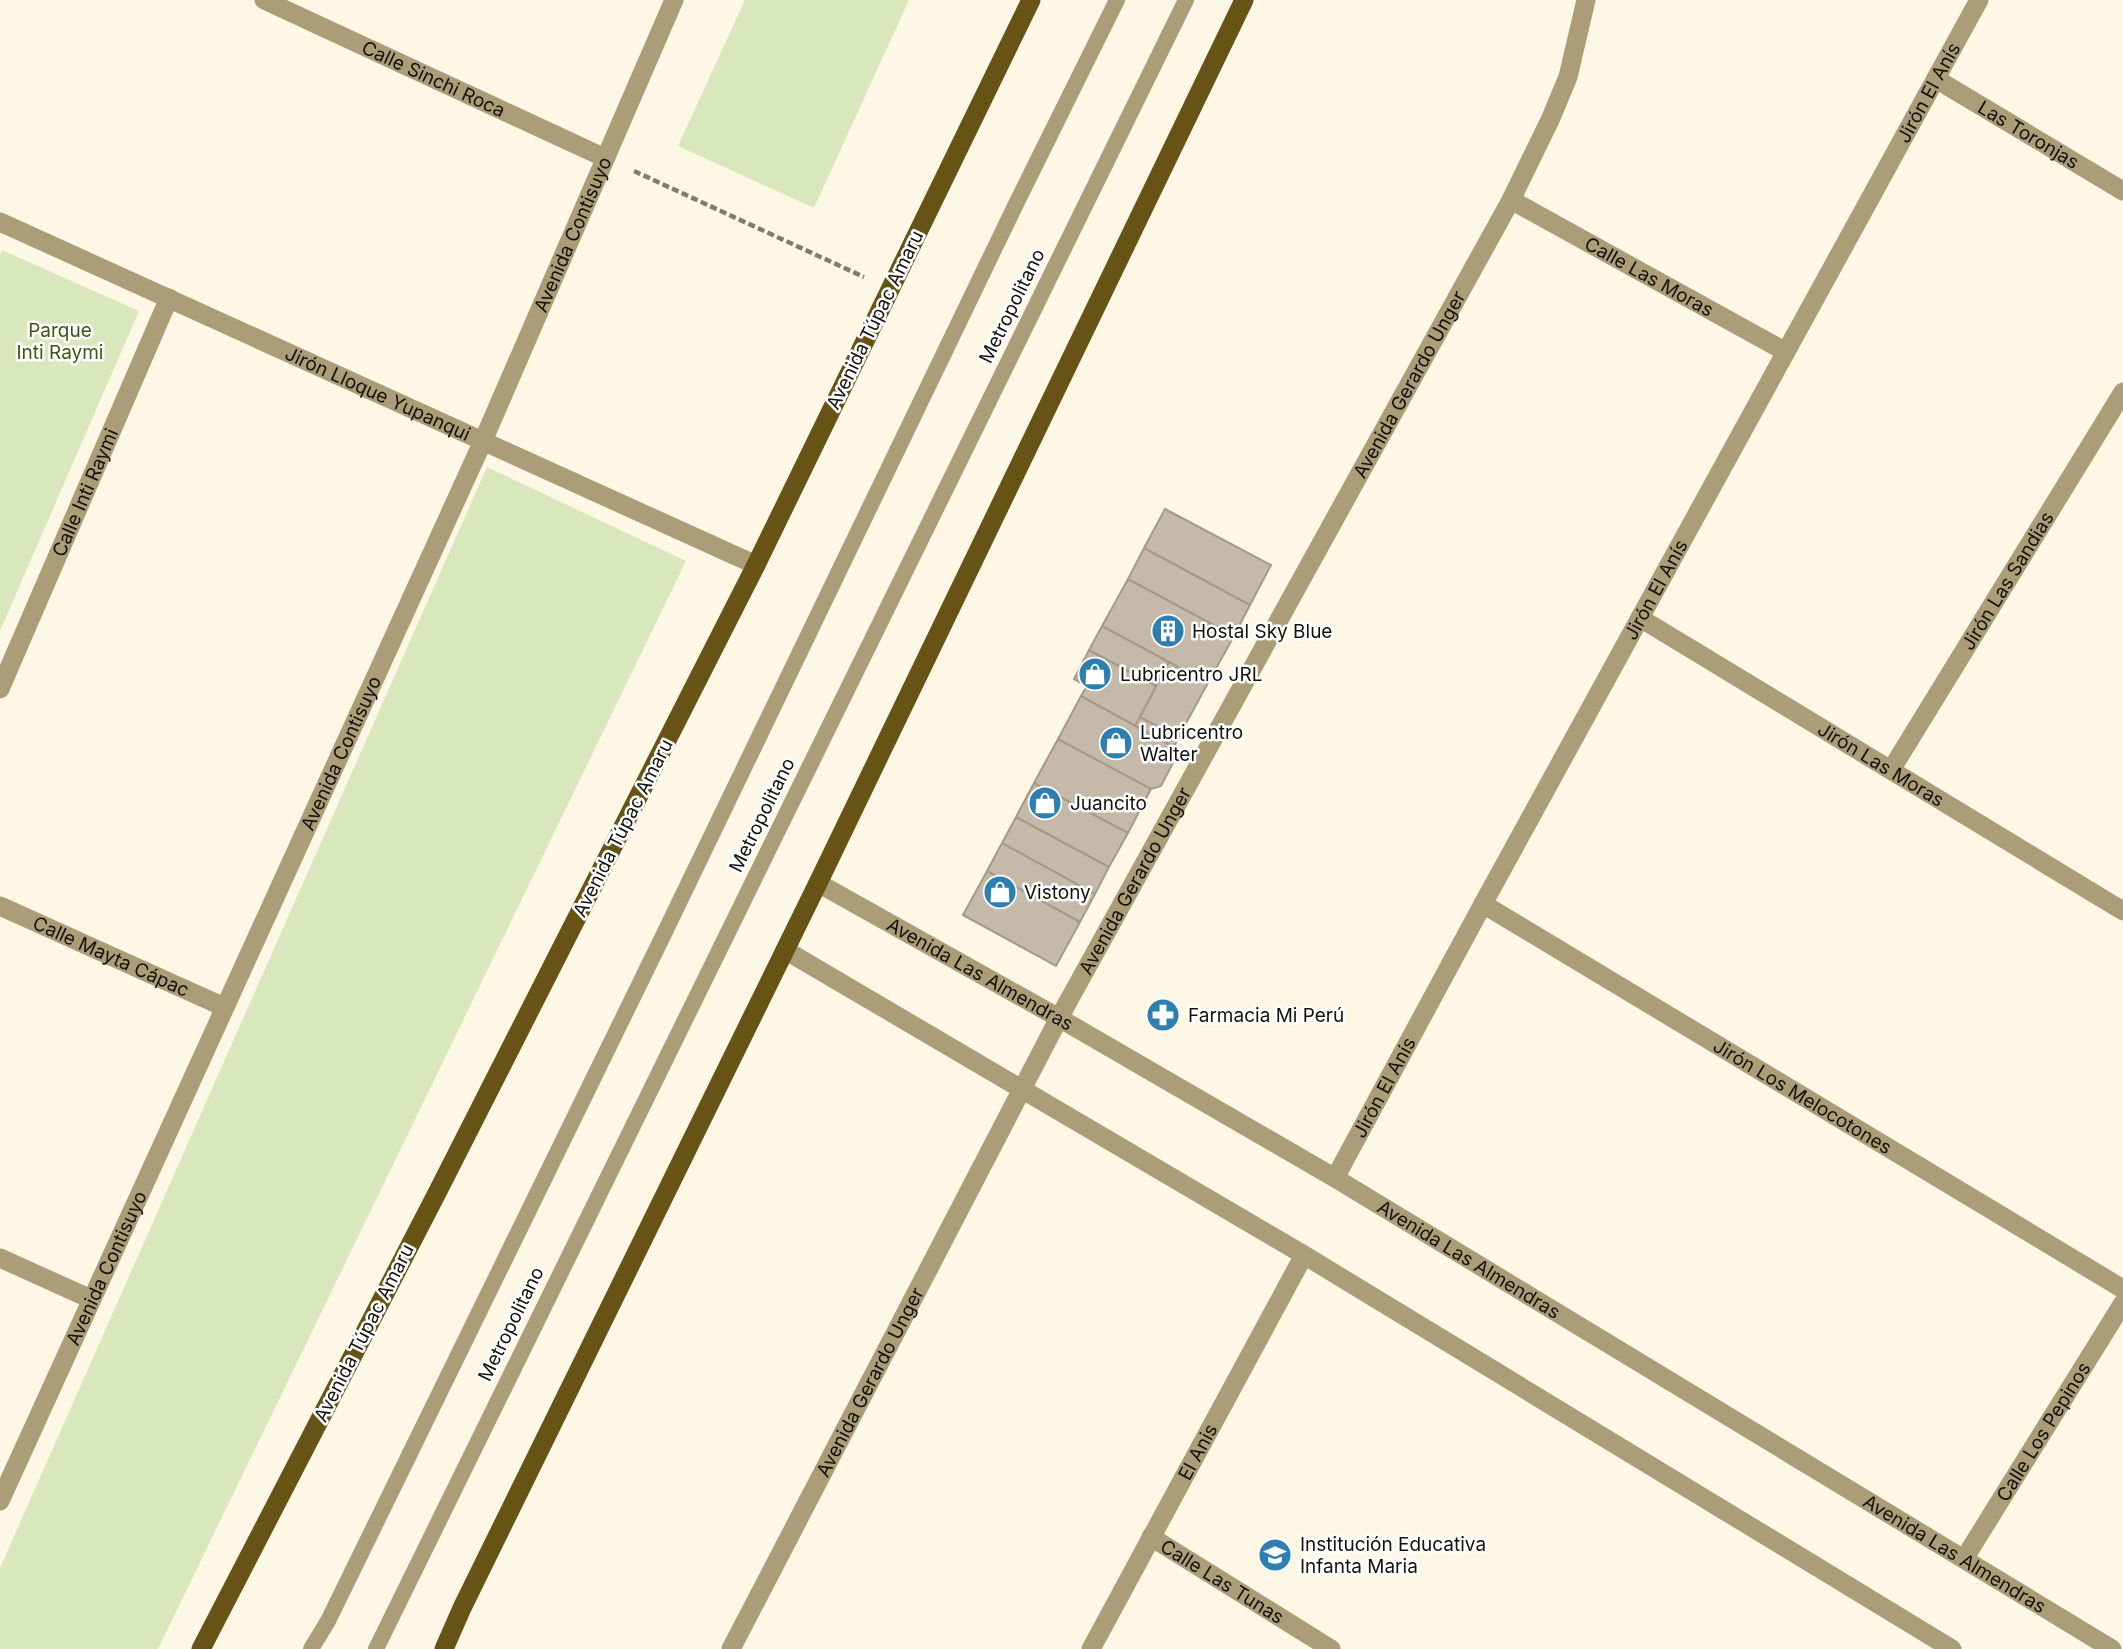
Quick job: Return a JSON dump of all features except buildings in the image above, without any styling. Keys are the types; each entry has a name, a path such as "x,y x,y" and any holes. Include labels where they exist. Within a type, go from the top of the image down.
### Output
{"main road":[{"name":"Avenida Túpac Amaru","path":"201,1649 756,565 1031,0"},
{"path":"444,1649 818,883 1244,0"}],"street":[{"name":"Calle Sinchi Roca","path":"264,0 606,158"},
{"name":"Avenida Contisuyo","path":"0,1501 483,440 674,0"},
{"name":"Avenida Gerardo Unger","path":"731,1649 1059,1018 1511,200 1568,77 1586,0"},
{"name":"Jirón El Anís","path":"1335,1178 1979,0"},
{"name":"Las Toronjas","path":"1936,79 2123,191"},
{"name":"Calle Las Moras","path":"1511,200 1786,352"},
{"name":"Jirón Lloque Yupanqui","path":"0,222 756,565"},
{"name":"Calle Inti Raymi","path":"0,689 169,298"},
{"name":"Jirón Las Sandias","path":"1891,770 2123,392"},
{"name":"Jirón Las Moras","path":"1640,618 2123,911"},
{"name":"Avenida Las Almendras","path":"818,883 1059,1018 1335,1178 2112,1649"},
{"name":"Jirón Los Melocotones","path":"1483,904 2123,1289"},
{"name":"Calle Mayta Cápac","path":"0,906 224,1007"},
{"path":"785,950 1304,1255 1952,1649"},
{"name":"El Anis","path":"1091,1649 1304,1255"},
{"path":"0,1258 91,1299"},
{"name":"Calle Los Pepinos","path":"1964,1559 2123,1303"},
{"name":"Calle Las Tunas","path":"1150,1537 1331,1649"}],"lane":[{"name":"Metropolitano","path":"311,1649 328,1621 662,938 1117,0"},
{"name":"Metropolitano","path":"376,1649 1186,0"}],"path":[{"path":"606,158 891,289"}],"green space":[{"path":"745,0 909,0 814,208 678,146"},
{"name":"Parque Inti Raymi","path":"2,250 139,311 0,631 0,255"},
{"path":"487,467 686,561 158,1649 0,1649 0,1568"}],"place":[{"name":"Hostal Sky Blue","path":"1168,631"},
{"name":"Lubricentro JRL","path":"1095,674"},
{"name":"Lubricentro Walter","path":"1116,743"},
{"name":"Juancito","path":"1045,803"},
{"name":"Vistony","path":"1000,892"},
{"name":"Farmacia Mi Perú","path":"1163,1015"},
{"name":"Institución Educativa Infanta Maria","path":"1275,1555"}]}
